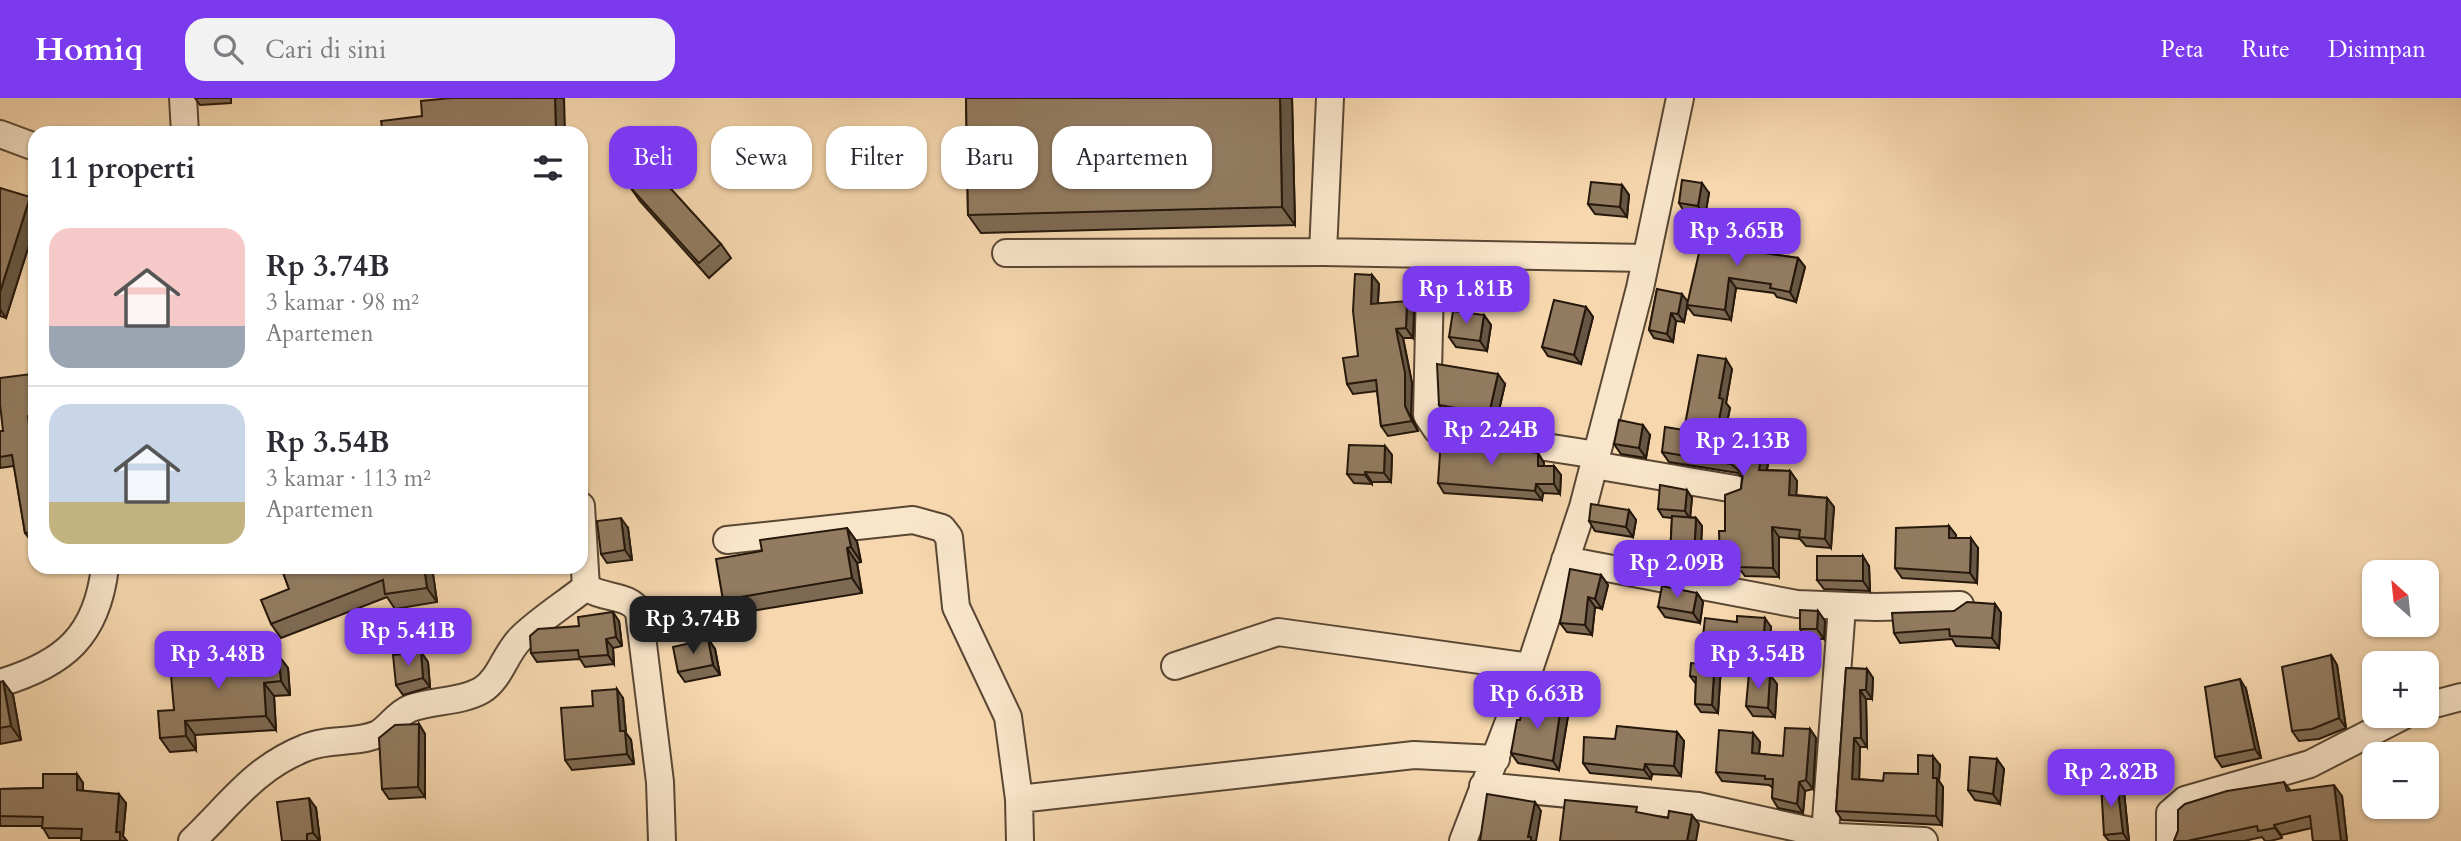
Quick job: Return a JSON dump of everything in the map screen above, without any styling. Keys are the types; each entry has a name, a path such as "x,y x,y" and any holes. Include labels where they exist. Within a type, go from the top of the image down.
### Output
{"street":[{"path":"183,98 185,126"},
{"path":"1322,252 1330,98"},
{"path":"1463,841 1530,667 1595,460 1646,258 1680,98"},
{"path":"0,134 28,144"},
{"path":"1006,253 1322,252 1646,258"},
{"path":"1430,286 1427,415 1437,430 1735,489"},
{"path":"727,540 913,520 942,528 948,537 956,607 1008,717 1019,799 1020,841"},
{"path":"1565,560 1797,604 1842,607 1960,605"},
{"path":"0,683 47,666 79,641 96,607 103,574"},
{"path":"585,574 586,587"},
{"path":"192,841 250,780 281,759 316,744 373,736 384,730 403,712 483,690 494,680 506,655 521,638 586,587"},
{"path":"586,587 602,595 631,602 639,612 660,782 662,841"},
{"path":"1825,834 1842,607"},
{"path":"1175,666 1278,632 1530,667"},
{"path":"2439,702 2461,696"},
{"path":"2170,841 2170,813 2185,800 2311,764 2380,728"},
{"path":"1019,799 1414,755 1496,759"},
{"path":"1483,786 1698,806 1769,832 1924,841"}],"building":[{"path":"451,98 555,98 556,126 382,126 381,121 422,116 421,101"},
{"path":"966,98 1280,98 1282,207 968,215 968,189 1038,189 1038,126 966,126"},
{"path":"1682,180 1702,183 1698,206 1679,203"},
{"path":"1591,182 1622,185 1620,207 1588,204"},
{"path":"0,188 28,196 28,203 0,292"},
{"path":"632,189 671,189 721,244 699,263"},
{"path":"1739,211 1754,213 1750,251 1798,258 1790,292 1770,288 1771,284 1729,278 1725,310 1687,305 1702,240 1734,246"},
{"path":"1355,274 1372,275 1371,304 1407,301 1406,328 1396,329 1405,373 1405,406 1412,421 1381,426 1376,380 1347,384 1343,358 1358,356 1353,311"},
{"path":"1657,289 1682,294 1678,314 1671,313 1667,334 1649,330"},
{"path":"1554,300 1586,307 1574,355 1542,347"},
{"path":"1453,311 1484,315 1480,341 1449,337"},
{"path":"1698,355 1726,359 1719,398 1723,399 1716,436 1763,444 1759,470 1790,471 1789,495 1827,498 1825,539 1799,537 1800,530 1772,527 1773,568 1739,567 1738,561 1720,562 1719,531 1725,531 1725,495 1741,489 1743,474 1731,464 1662,452 1665,427 1684,430"},
{"path":"1437,364 1498,374 1489,414 1439,405"},
{"path":"28,374 28,533 25,533 12,455 0,457 0,431 3,431 0,378"},
{"path":"1619,420 1643,425 1639,448 1614,444"},
{"path":"1441,439 1538,453 1538,466 1554,466 1554,484 1536,484 1535,491 1438,483"},
{"path":"1349,445 1385,446 1384,473 1347,474"},
{"path":"1660,485 1687,490 1685,511 1658,509"},
{"path":"1591,504 1629,510 1626,527 1589,521"},
{"path":"1672,516 1696,518 1694,557 1670,556"},
{"path":"621,518 625,550 601,554 597,521"},
{"path":"1949,526 1949,538 1971,538 1970,573 1895,568 1896,528"},
{"path":"847,528 852,578 723,600 716,559 762,551 760,540"},
{"path":"1817,556 1863,556 1863,581 1817,580"},
{"path":"1570,569 1601,575 1595,599 1588,597 1585,625 1560,623"},
{"path":"284,574 425,574 427,588 385,594 383,580 271,624 261,600 289,589"},
{"path":"1662,586 1697,593 1693,613 1658,607"},
{"path":"1967,602 1995,604 1992,638 1950,636 1949,629 1894,633 1892,613 1954,611"},
{"path":"1800,610 1818,611 1817,629 1800,629"},
{"path":"613,612 616,637 606,639 608,655 579,657 578,650 531,653 530,636 538,629 579,626 578,617"},
{"path":"1737,616 1765,618 1762,662 1715,658 1712,705 1695,704 1696,677 1690,676 1691,663 1700,664 1705,618 1737,622"},
{"path":"708,639 713,665 678,672 673,647"},
{"path":"421,652 423,678 396,685 393,655"},
{"path":"278,655 281,681 264,683 266,716 185,721 186,736 160,738 158,711 174,710 170,664"},
{"path":"2331,655 2339,718 2312,729 2292,731 2282,667"},
{"path":"1846,668 1867,669 1866,690 1860,690 1861,738 1854,738 1852,779 1883,781 1884,773 1918,774 1918,755 1933,756 1933,778 1937,778 1936,816 1836,811"},
{"path":"1749,673 1770,675 1768,708 1746,706"},
{"path":"2240,679 2255,749 2215,757 2205,687"},
{"path":"3,681 11,726 0,728 0,682"},
{"path":"617,689 620,731 625,731 627,754 565,760 561,708 593,706 592,691"},
{"path":"1523,701 1561,706 1553,761 1511,753"},
{"path":"419,724 418,787 382,789 379,738 395,725"},
{"path":"1617,726 1677,732 1674,766 1645,764 1644,770 1583,763 1584,737 1615,739"},
{"path":"1785,728 1810,729 1806,780 1799,782 1797,804 1772,798 1773,779 1716,772 1719,730 1753,733 1752,753 1783,756"},
{"path":"1970,757 1997,759 1993,794 1968,790"},
{"path":"43,774 77,774 77,790 119,794 116,832 120,832 120,841 81,841 82,829 42,828 43,817 0,816 0,789 43,788"},
{"path":"2284,782 2287,791 2334,785 2341,841 2313,841 2310,816 2274,825 2275,828 2258,831 2257,826 2187,841 2174,841 2178,831 2178,810 2185,804 2227,791"},
{"path":"2101,783 2117,783 2123,833 2104,835"},
{"path":"1487,794 1535,802 1528,837 1531,837 1531,841 1480,841"},
{"path":"309,798 313,833 307,834 307,841 282,841 277,802"},
{"path":"1565,800 1637,807 1636,812 1668,818 1669,811 1692,815 1687,841 1560,841"}]}
